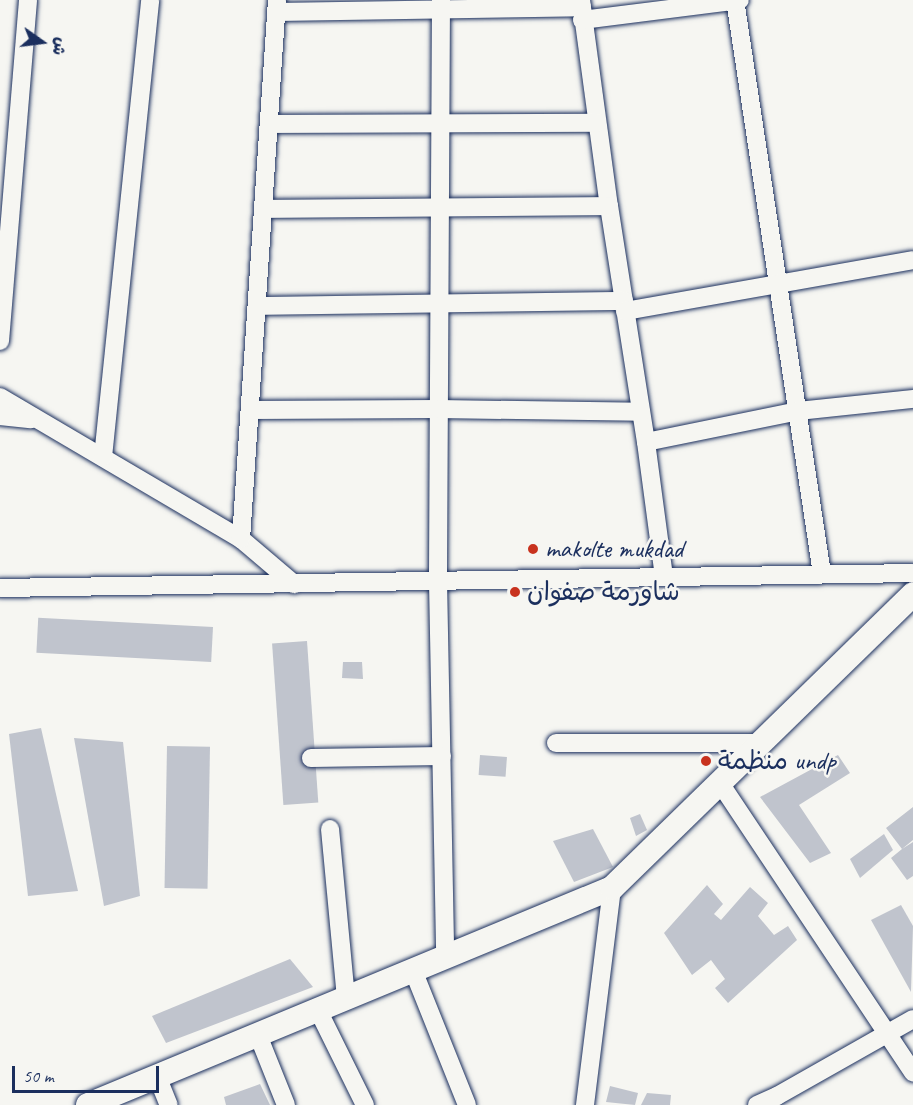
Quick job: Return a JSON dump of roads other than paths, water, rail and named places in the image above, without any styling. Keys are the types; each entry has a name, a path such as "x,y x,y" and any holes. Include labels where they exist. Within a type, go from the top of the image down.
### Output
{"main road":[{"path":"88,1105 612,888 913,594"}],"street":[{"path":"0,341 28,0"},
{"path":"103,457 150,0"},
{"path":"241,539 276,6 441,4 582,9 737,0 822,574"},
{"path":"441,4 438,581 445,957"},
{"path":"582,9 609,206 646,442 663,577"},
{"path":"269,124 597,123"},
{"path":"263,209 609,206"},
{"path":"257,306 439,304 624,306 913,260"},
{"path":"0,397 241,539 294,584"},
{"path":"646,442 798,411 913,399"},
{"path":"250,411 438,409 641,412"},
{"path":"0,416 38,419"},
{"path":"0,588 913,573"},
{"path":"556,743 760,743"},
{"path":"311,758 442,756"},
{"path":"720,783 913,1072"},
{"path":"330,829 346,998"},
{"path":"585,1105 612,888"},
{"path":"413,970 467,1105"},
{"path":"318,1010 365,1105"},
{"path":"757,1105 781,1101 913,1019"},
{"path":"258,1035 286,1105"},
{"path":"157,1076 169,1105"}],"place":[{"name":"makolte mukdad","path":"533,549"},
{"name":"شاورمة صفوان","path":"515,592"},
{"name":"منظمة undp","path":"706,761"}]}
